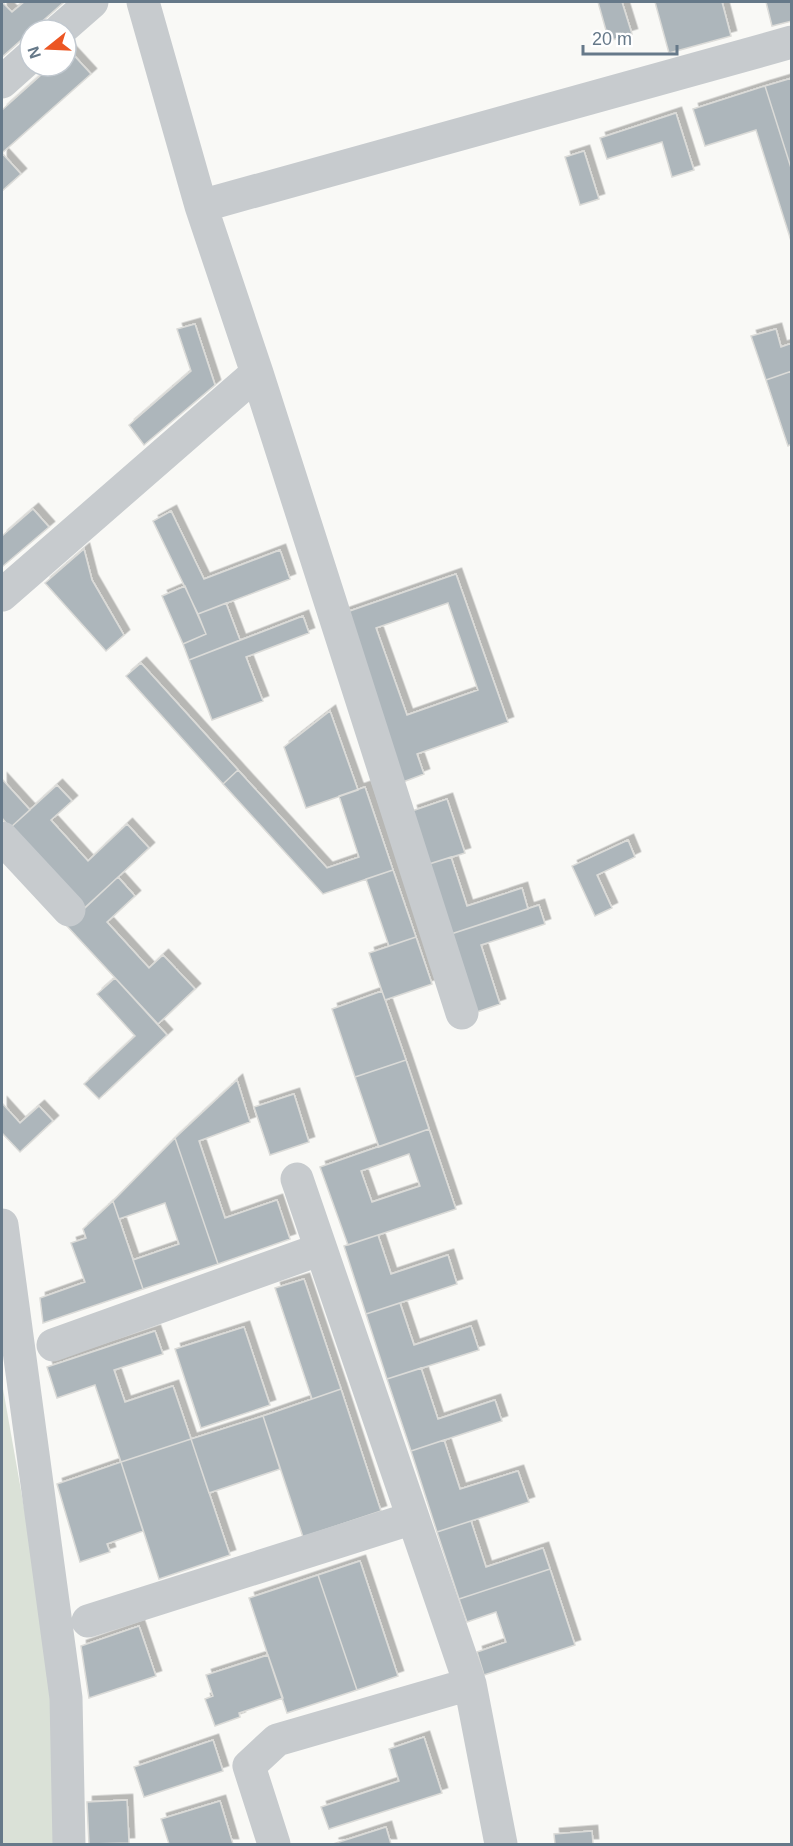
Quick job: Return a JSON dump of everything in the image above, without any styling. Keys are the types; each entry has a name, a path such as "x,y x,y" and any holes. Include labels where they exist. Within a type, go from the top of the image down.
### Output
{"street":[{"path":"74,18 92,2"},
{"path":"143,2 201,206 257,373 462,1013"},
{"path":"201,206 792,42"},
{"path":"2,82 18,68"},
{"path":"2,596 257,373"},
{"path":"2,838 69,910"},
{"path":"297,1179 470,1684 501,1845"},
{"path":"2,1225 66,1698 69,1845"},
{"path":"53,1345 321,1249"},
{"path":"88,1621 413,1518"},
{"path":"274,1845 249,1766 277,1740 470,1684"}],"shaded area":[{"path":"2,1383 57,1694 57,1844 2,1844"}],"building":[{"path":"2,2 12,12 24,2 64,2 46,18 18,18 18,43 2,57"},
{"path":"598,2 622,2 632,34 609,41"},
{"path":"655,2 722,2 731,36 669,53"},
{"path":"766,2 792,2 792,21 772,26"},
{"path":"78,60 91,74 2,153 2,110 38,78 78,78"},
{"path":"792,78 792,171 765,86"},
{"path":"765,86 792,171 792,244 756,130 705,146 693,109"},
{"path":"676,113 694,170 672,177 662,142 607,159 600,138"},
{"path":"584,151 599,199 580,205 565,157"},
{"path":"2,153 21,174 2,191"},
{"path":"195,324 215,385 144,445 129,425 191,371 177,329"},
{"path":"776,329 781,347 792,343 792,371 766,380 751,336"},
{"path":"792,371 792,444 788,446 766,380"},
{"path":"33,509 49,527 2,567 2,536"},
{"path":"171,511 204,579 280,550 290,579 198,614 153,521"},
{"path":"84,549 92,580 124,635 106,651 45,583"},
{"path":"456,574 508,722 417,754 424,774 403,782 344,613","holes":["448,603 478,690 407,715 376,628"]},
{"path":"185,586 206,634 183,644 162,596"},
{"path":"226,603 240,640 189,660 183,644 206,634 198,614"},
{"path":"303,616 309,633 246,657 263,701 212,720 189,660"},
{"path":"141,663 238,770 223,784 126,676"},
{"path":"330,711 358,790 306,808 284,747"},
{"path":"238,770 327,868 359,857 339,796 365,787 393,870 323,894 223,784"},
{"path":"2,779 30,810 10,828 2,818"},
{"path":"57,785 72,801 51,820 88,861 127,824 149,848 85,908 10,828"},
{"path":"447,799 465,853 429,864 412,811"},
{"path":"628,840 635,857 597,875 612,908 595,916 572,866"},
{"path":"451,857 467,906 522,888 528,909 451,934 429,864"},
{"path":"393,870 416,937 389,946 366,879"},
{"path":"118,877 135,896 107,922 149,968 163,955 195,989 158,1024 66,925"},
{"path":"539,905 545,924 481,945 500,1004 477,1012 451,934"},
{"path":"416,937 432,984 385,1000 369,953"},
{"path":"115,978 167,1035 99,1099 84,1084 135,1036 97,994"},
{"path":"382,991 406,1060 355,1077 332,1009"},
{"path":"406,1060 429,1129 379,1147 355,1077"},
{"path":"237,1080 250,1122 199,1141 225,1218 277,1200 290,1239 218,1264 175,1138"},
{"path":"294,1094 309,1142 270,1155 254,1107"},
{"path":"2,1103 20,1123 39,1106 53,1121 20,1152 2,1133"},
{"path":"429,1129 456,1209 348,1245 320,1167","holes":["409,1154 420,1186 372,1202 361,1171"]},
{"path":"175,1138 218,1264 143,1289 133,1260 179,1244 165,1203 119,1219 113,1201"},
{"path":"113,1201 143,1289 43,1323 40,1298 85,1282 71,1243 86,1238 83,1229"},
{"path":"378,1235 391,1274 448,1255 457,1284 366,1314 344,1246"},
{"path":"304,1279 341,1389 312,1399 275,1288"},
{"path":"400,1303 414,1345 471,1326 479,1350 387,1379 366,1314"},
{"path":"244,1327 270,1405 201,1428 175,1349"},
{"path":"155,1331 163,1354 114,1370 125,1402 173,1386 191,1439 121,1462 95,1385 57,1398 47,1367"},
{"path":"421,1368 438,1419 495,1400 502,1421 411,1451 387,1379"},
{"path":"341,1389 381,1511 303,1537 263,1416"},
{"path":"263,1416 280,1469 209,1493 191,1439"},
{"path":"191,1439 230,1555 159,1579 121,1462"},
{"path":"444,1440 460,1489 518,1471 529,1502 437,1532 411,1451"},
{"path":"121,1462 143,1531 107,1544 110,1552 80,1562 57,1484"},
{"path":"471,1521 486,1567 543,1548 550,1569 459,1599 437,1532"},
{"path":"360,1561 398,1676 357,1690 318,1575"},
{"path":"550,1569 575,1645 484,1675 477,1652 506,1642 496,1612 467,1622 459,1599"},
{"path":"318,1575 357,1690 287,1713 249,1598"},
{"path":"139,1626 156,1676 89,1698 81,1646"},
{"path":"268,1655 283,1698 239,1713 240,1717 215,1726 205,1699 213,1696 206,1675"},
{"path":"424,1737 442,1793 329,1829 321,1807 399,1781 389,1749"},
{"path":"213,1740 223,1771 144,1797 134,1767"},
{"path":"127,1800 129,1843 89,1844 87,1802"},
{"path":"220,1801 233,1844 169,1844 161,1819"},
{"path":"386,1827 391,1844 333,1844"},
{"path":"592,1831 593,1844 555,1844 554,1834"}]}
